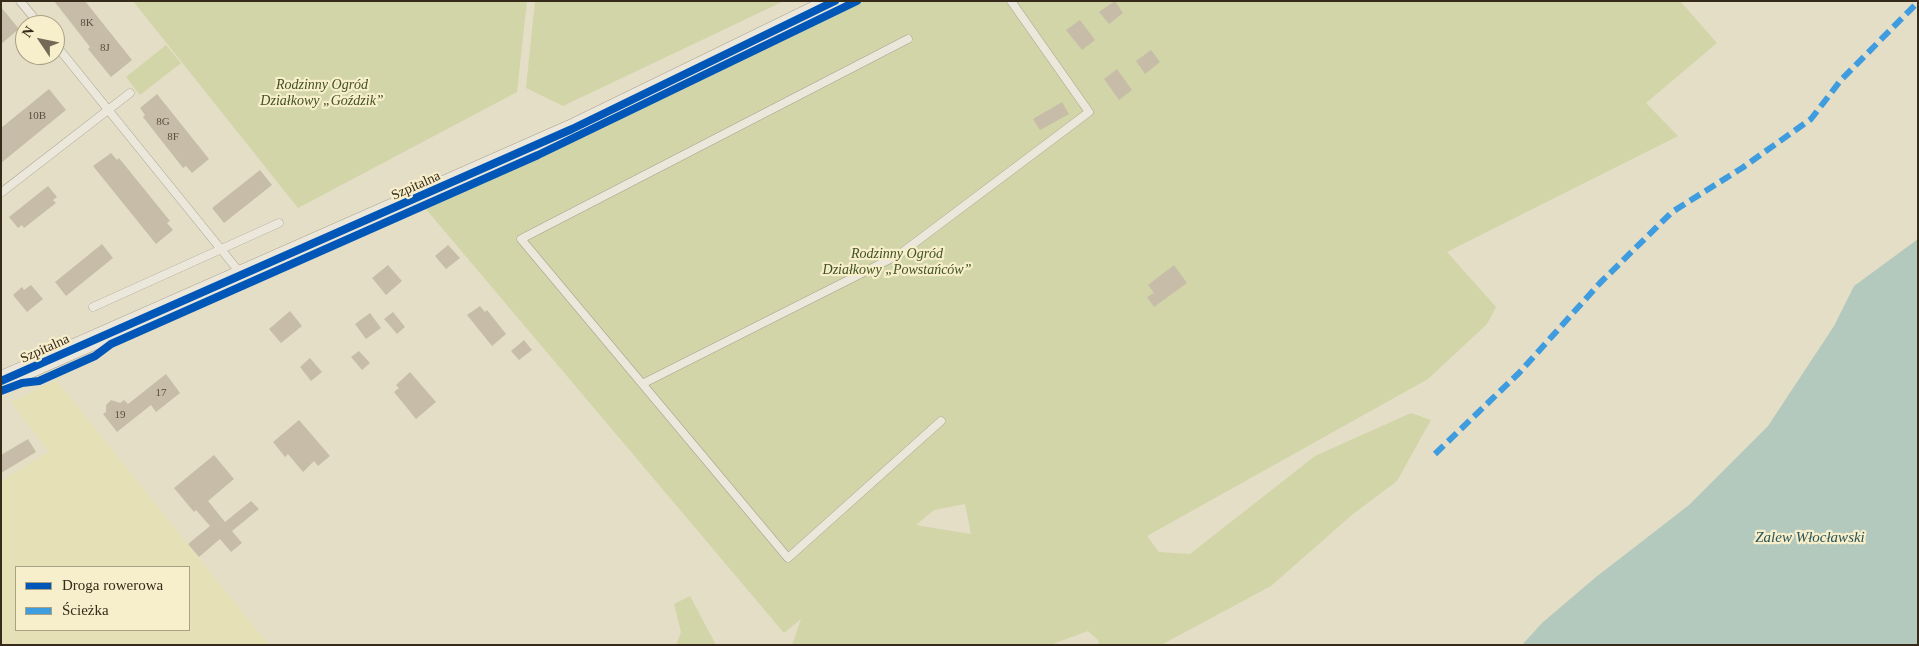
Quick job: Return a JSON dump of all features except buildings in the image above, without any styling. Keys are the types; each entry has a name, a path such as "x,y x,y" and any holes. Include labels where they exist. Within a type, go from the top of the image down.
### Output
{"street":[{"name":"Szpitalna","path":"1,381 572,129 835,1"}],"lane":[{"path":"20,1 32,15"},
{"path":"644,383 900,254 1090,112 1011,1"},
{"path":"908,39 521,238 644,383 788,558 941,421"},
{"path":"65,56 242,275"},
{"path":"2,192 130,93"},
{"path":"94,306 279,223"}],"shaded area":[{"path":"56,380 269,645 1,645 1,481 49,452 11,402"}],"green space":[{"name":"Rodzinny Ogród Działkowy „Goździk”","path":"133,1 527,1 517,92 298,208"},
{"path":"535,1 784,1 563,106 526,88"},
{"name":"Rodzinny Ogród Działkowy „Powstańców”","path":"861,1 1680,1 1717,43 1646,103 1678,136 1447,252 1496,307 1487,324 1428,379 1147,536 1159,552 1190,554 1315,456 1411,413 1431,420 1397,481 1353,514 1271,586 1161,645 1098,645 1099,641 1088,631 1050,645 792,645 801,619 784,633 425,208 583,137","holes":["965,504 971,534 916,525 934,510"]},
{"path":"166,45 181,63 140,95 126,77"},
{"path":"690,596 716,645 676,645 681,632 674,604"}],"water":[{"name":"Zalew Włocławski","path":"1918,239 1918,645 1522,645 1542,623 1596,577 1689,505 1768,426 1834,326 1854,286"}],"marked path":[{"path":"1435,454 1519,373 1600,283 1672,212 1742,168 1811,119 1841,80 1918,2"}],"cycle path":[{"path":"1,381 572,129 835,1"},
{"path":"1,391 22,383 39,381 95,356 111,344 538,155 857,1"}]}
